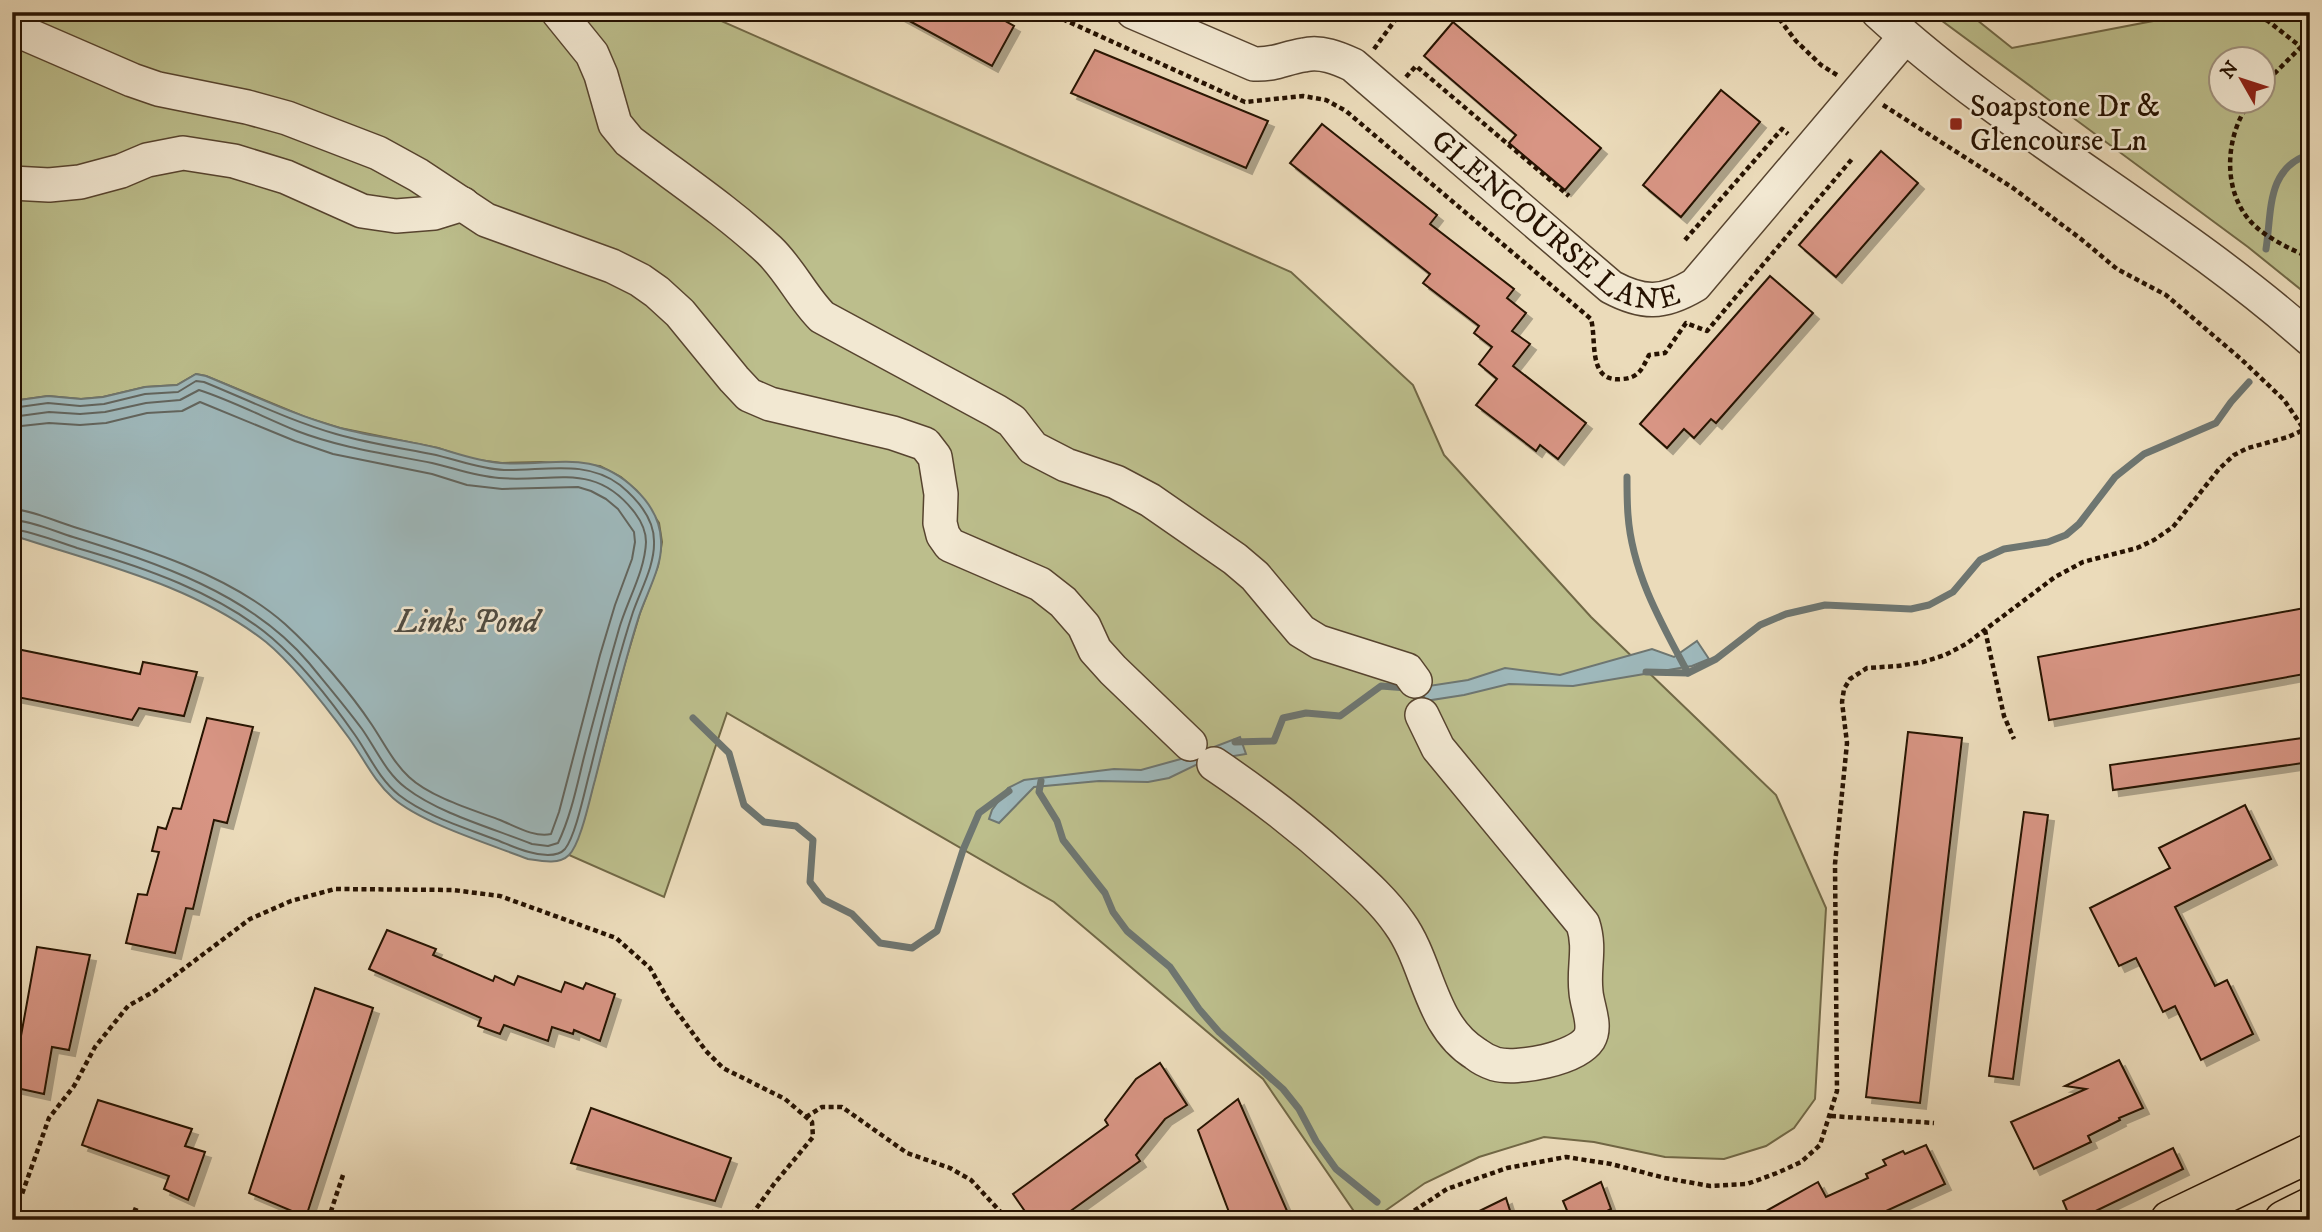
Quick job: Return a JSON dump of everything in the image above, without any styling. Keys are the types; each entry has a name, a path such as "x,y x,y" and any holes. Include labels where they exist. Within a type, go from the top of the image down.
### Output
{"main road":[{"path":"2171,1220 2310,1153"},
{"path":"2284,1220 2310,1207"}],"street":[{"path":"558,12 592,54 615,124 629,141 772,253 807,302 822,317 1012,421 1033,449 1066,465 1116,482 1150,500 1255,576 1301,631 1319,642 1407,670 1415,681"},
{"name":"GLENCOURSE LANE","path":"1133,12 1254,64 1271,65 1304,55 1336,57 1359,70 1611,287 1628,296 1661,300 1679,295 1695,285 1905,37"},
{"path":"1878,12 1905,37 1975,91 2259,296 2310,339"},
{"path":"12,28 158,89 287,118 378,152 486,220 612,266 640,280 680,313 749,395 770,404 893,433 925,444 934,457 941,494 940,523 943,535 950,545 1040,584 1063,602 1084,626 1095,650 1113,670 1202,754 1267,800 1370,888 1400,924 1412,946 1439,1013 1455,1036 1475,1054 1495,1064 1519,1066 1549,1061 1581,1047 1590,1037 1592,1019 1586,992 1588,941 1583,924 1438,748 1422,715"},
{"path":"12,183 49,185 80,181 121,171 147,160 183,153 234,161 286,177 362,211 396,216 435,213 463,204"}],"path":[{"path":"1359,70 1401,12"},
{"path":"1774,12 1796,41 1821,65 2013,188 2117,269 2166,295 2284,400 2310,438"},
{"path":"2251,12 2268,21 2301,47"},
{"path":"2276,73 2301,47 2310,42"},
{"path":"1390,97 1416,66 1569,196"},
{"path":"2242,116 2235,127 2230,151 2232,181 2239,203 2253,223 2283,245 2310,258"},
{"path":"1400,1220 1447,1189 1507,1168 1566,1157 1710,1186 1746,1184 1777,1174 1801,1162 1820,1144 1837,1091 1835,864 1847,743 1842,702 1844,688 1850,679 1867,668 1923,662 1945,655 1985,630 2044,585 2083,562 2137,548 2164,533 2190,508 2219,469 2234,455 2310,427"},
{"path":"1985,630 2004,716 2014,738"},
{"path":"12,1207 22,1194 49,1118 74,1086 95,1047 128,1006 153,992 250,919 291,901 335,889 453,890 500,896 615,938 650,968 706,1051 723,1068 785,1099 812,1122 814,1137 748,1220"},
{"path":"806,1117 821,1107 842,1107 907,1153 950,1168 971,1180 1008,1220"},
{"path":"1831,1116 1934,1123"},
{"path":"328,1220 344,1172"},
{"path":"133,1209 162,1220"}],"green space":[{"path":"12,12 701,12 1291,272 1413,385 1444,455 1591,617 1776,795 1826,908 1815,1099 1794,1128 1766,1146 1724,1159 1665,1157 1594,1142 1544,1137 1479,1157 1425,1183 1372,1220 1360,1220 1263,1079 1054,902 727,713 664,897 569,855 584,820 625,663 658,566 662,542 659,523 637,491 621,477 600,466 541,462 502,463 471,459 438,448 340,428 196,374 177,385 145,387 103,397 81,399 48,396 12,401"},
{"path":"1930,12 1967,12 2012,48 2158,20 2162,12 2310,12 2310,297 2248,247"}],"water":[{"name":"Links Pond","path":"196,374 306,417 352,431 426,445 492,462 587,463 619,476 645,500 659,526 660,559 627,657 585,819 569,855 555,861 528,859 458,833 405,807 380,784 320,701 266,642 237,622 176,590 12,535 12,401 48,396 81,399 103,397 145,387 177,385"},
{"path":"1697,641 1709,659 1692,666 1573,686 1509,684 1425,701 1422,687 1468,680 1505,668 1560,675 1652,649 1674,657"},
{"path":"1240,737 1246,754 1204,761 1169,778 1148,782 1099,781 1034,787 999,823 989,819 992,810 1008,788 1024,780 1114,769 1141,770 1188,757"}],"building":[{"path":"893,12 989,12 1014,26 992,66"},
{"path":"1453,22 1601,148 1565,190 1509,143 1516,135 1424,56"},
{"path":"1095,50 1268,121 1246,168 1071,93"},
{"path":"1721,90 1760,122 1681,217 1643,185"},
{"path":"1322,124 1437,215 1430,224 1514,289 1507,298 1526,313 1512,331 1530,344 1513,366 1586,423 1558,459 1540,445 1536,451 1476,405 1497,379 1479,364 1492,347 1474,333 1479,326 1423,283 1430,274 1290,163"},
{"path":"1881,151 1918,183 1836,277 1799,245"},
{"path":"1770,276 1813,313 1716,423 1711,419 1694,438 1684,429 1667,448 1640,424"},
{"path":"2310,607 2310,673 2049,720 2038,657"},
{"path":"12,648 140,674 143,662 197,672 184,716 139,708 132,720 12,696"},
{"path":"207,718 253,727 227,823 214,820 193,909 186,908 175,953 126,943 138,894 147,895 159,852 152,851 158,827 166,829 173,808 181,809"},
{"path":"1908,732 1962,738 1920,1103 1866,1097"},
{"path":"2310,737 2310,762 2113,790 2110,765"},
{"path":"2245,805 2271,859 2175,907 2215,986 2227,980 2253,1034 2201,1060 2175,1006 2163,1012 2136,958 2119,966 2090,908 2170,868 2159,848"},
{"path":"2024,812 2048,815 2013,1079 1989,1076"},
{"path":"387,930 436,949 433,955 493,981 495,976 514,985 518,976 561,992 565,982 583,989 586,983 615,994 600,1041 574,1030 573,1034 552,1027 548,1041 504,1025 500,1034 478,1026 481,1018 369,969"},
{"path":"37,947 90,955 69,1050 52,1047 44,1094 12,1087 12,1035 21,1036"},
{"path":"315,988 373,1008 306,1217 249,1193"},
{"path":"2119,1060 2143,1108 2088,1136 2091,1142 2034,1169 2011,1122 2086,1089 2065,1086"},
{"path":"1160,1063 1187,1105 1165,1119 1136,1155 1140,1161 1058,1220 1031,1220 1013,1194 1108,1125 1105,1120 1136,1079"},
{"path":"1238,1099 1291,1220 1232,1220 1198,1130"},
{"path":"98,1100 192,1129 185,1146 205,1152 188,1200 164,1189 169,1176 82,1145"},
{"path":"591,1108 731,1158 715,1201 571,1163"},
{"path":"1926,1145 1945,1184 1886,1211 1890,1220 1750,1220 1818,1182 1826,1197 1868,1178 1866,1174 1886,1165 1883,1160"},
{"path":"2173,1148 2183,1169 2077,1220 2071,1220 2063,1201"},
{"path":"1601,1182 1611,1209 1607,1211 1611,1220 1571,1220 1563,1201"},
{"path":"1506,1198 1513,1220 1461,1220"}],"waterway":[{"path":"2266,249 2271,206 2278,180 2285,169 2310,154"},
{"path":"1646,672 1688,673 1716,659 1760,625 1786,614 1825,605 1911,609 1929,605 1953,592 1980,560 2004,549 2048,542 2066,535 2079,524 2115,477 2144,454 2216,423 2249,382"},
{"path":"1627,477 1628,515 1635,557 1649,597 1688,673"},
{"path":"1235,742 1274,741 1283,718 1306,713 1340,716 1381,686 1407,688"},
{"path":"693,718 729,753 744,805 764,822 796,826 813,840 810,882 824,900 852,914 880,943 912,948 937,931 963,850 979,813 1009,791"},
{"path":"1041,781 1039,792 1057,821 1063,840 1105,893 1113,912 1127,931 1170,967 1199,1009 1219,1032 1283,1089 1299,1109 1316,1141 1336,1169 1377,1202"}],"place":[{"name":"Soapstone Dr & Glencourse Ln","path":"1956,124"}]}
